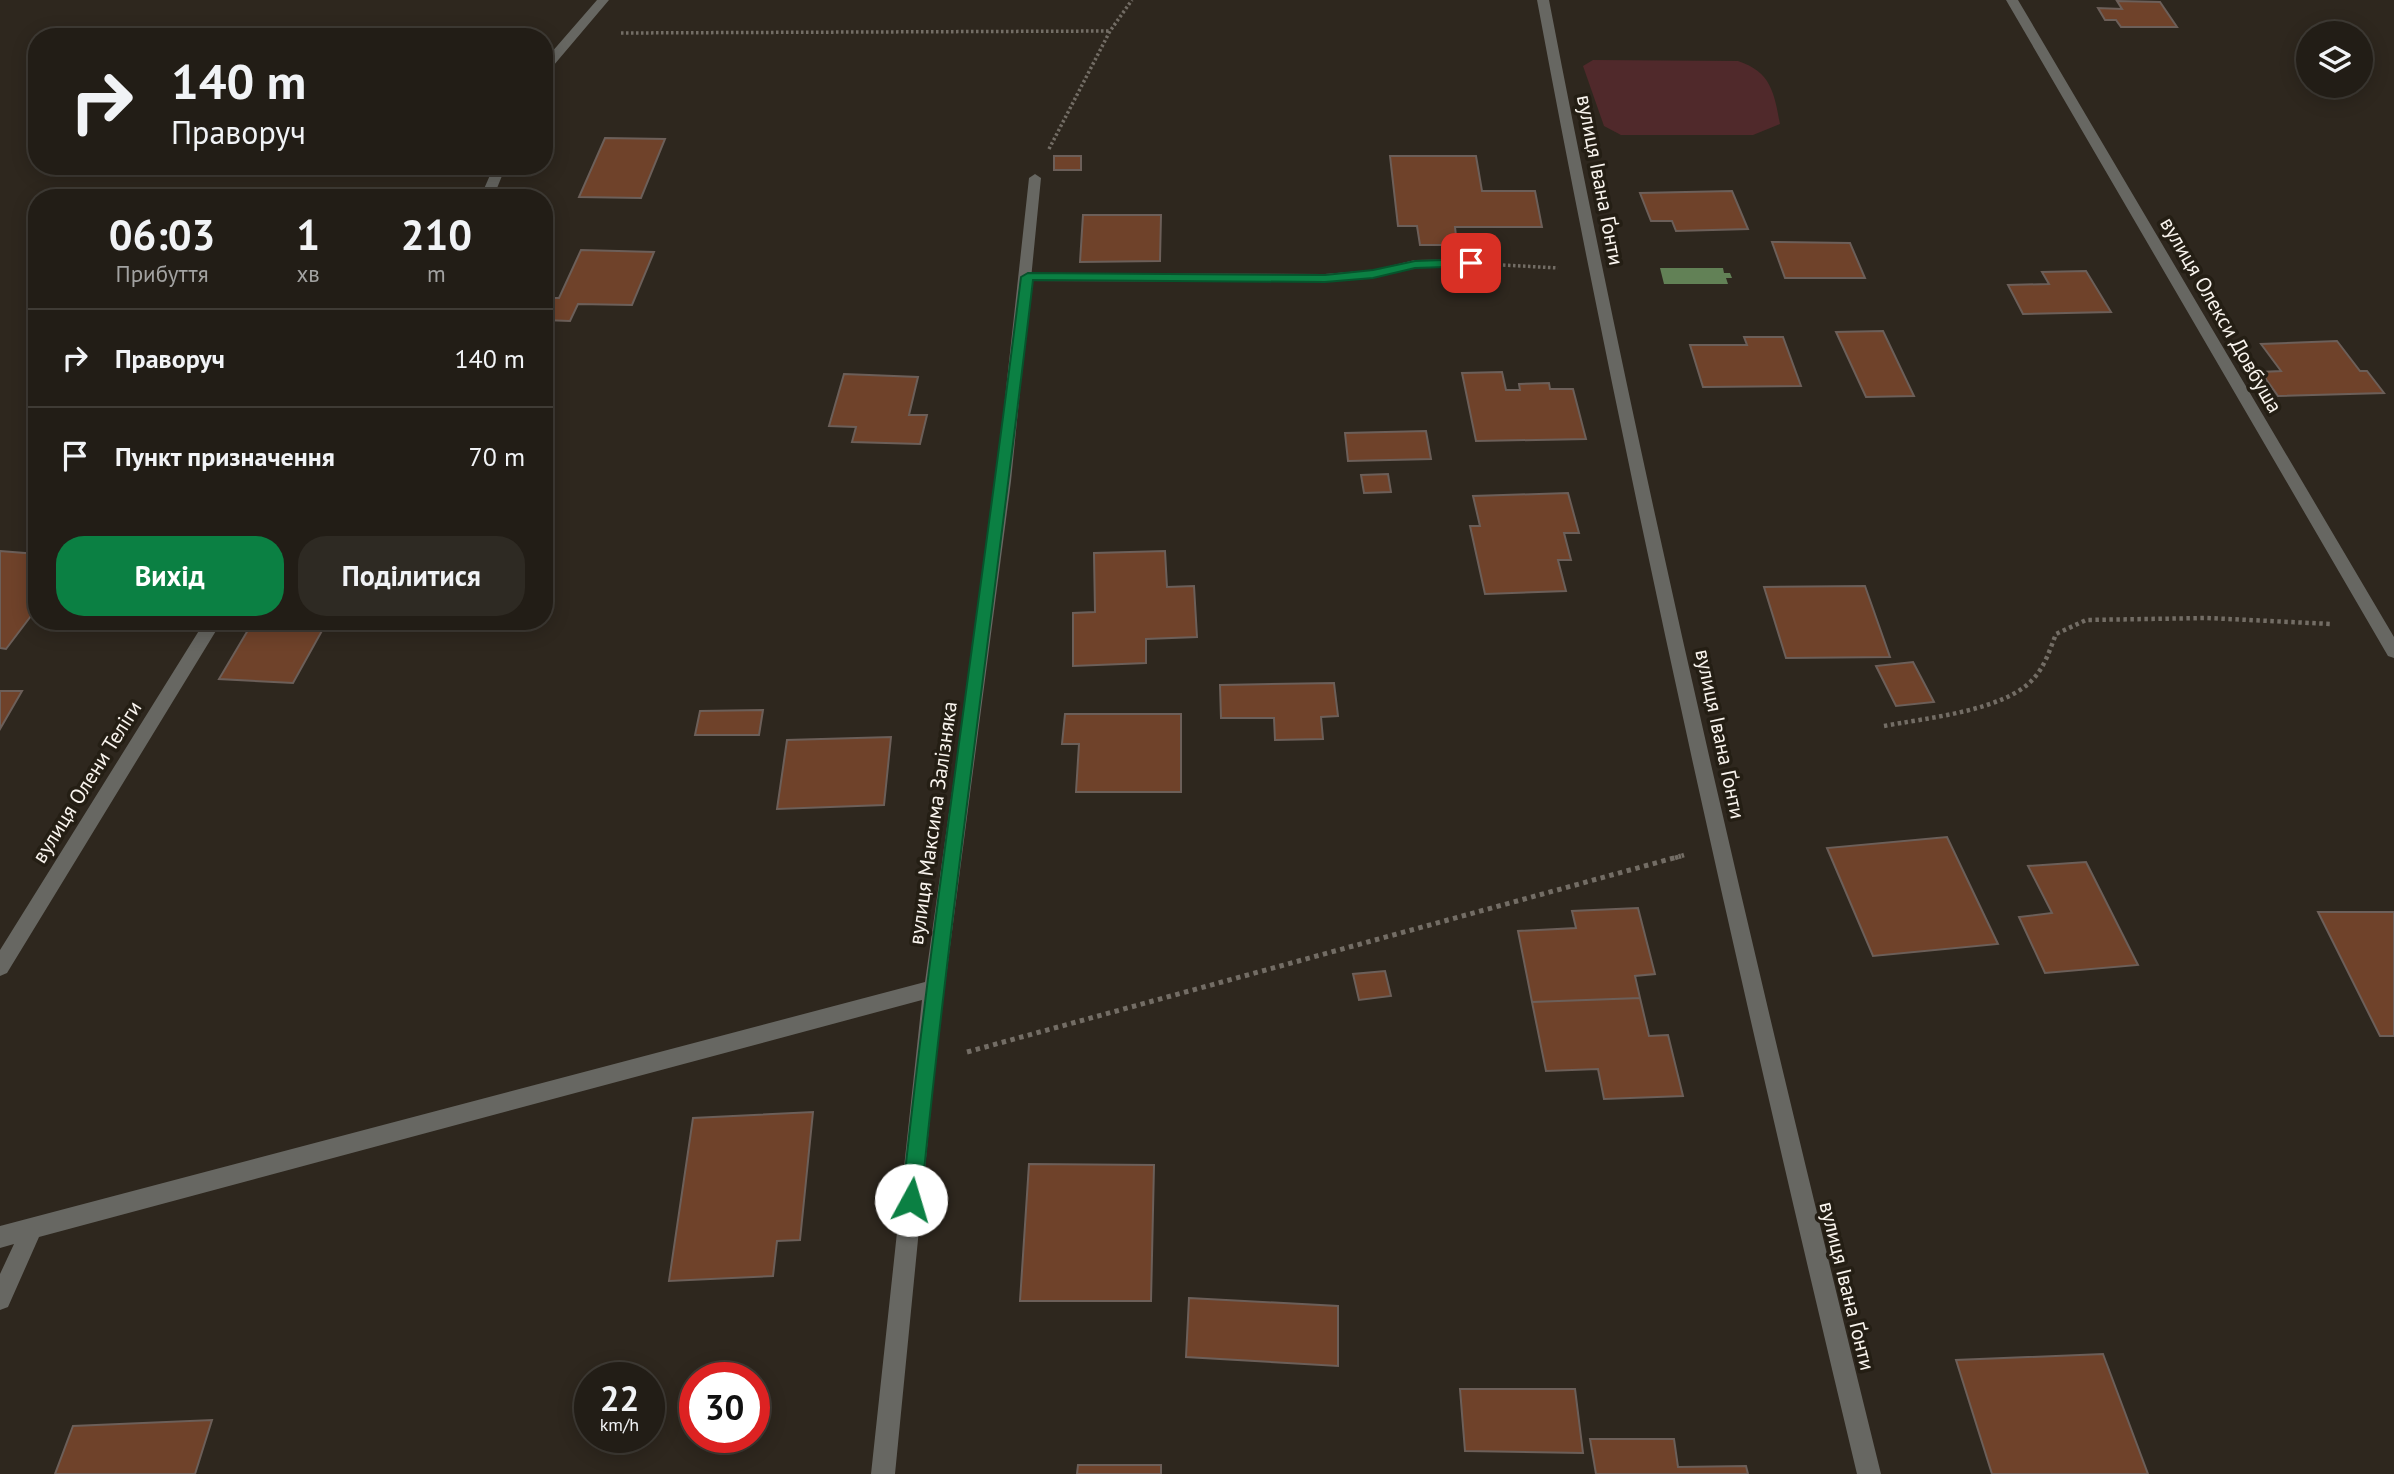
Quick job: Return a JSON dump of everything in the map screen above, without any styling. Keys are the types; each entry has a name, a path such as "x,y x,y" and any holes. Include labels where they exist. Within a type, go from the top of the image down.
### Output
{"street":[{"path":"553,58 603,0"},
{"name":"вулиця Івана Ґонти","path":"1542,0 1594,270 1721,845 1776,1091 1869,1474"},
{"name":"вулиця Олекси Довбуша","path":"2012,0 2394,652"},
{"name":"вулиця Максима Залізняка","path":"883,1474 934,988 1028,277 1035,178"},
{"path":"1028,277 1325,278 1373,274 1415,264 1471,263"},
{"name":"вулиця Олени Теліги","path":"0,967 208,630"},
{"path":"0,1237 31,1231 934,988"},
{"path":"0,1299 31,1231"}],"path":[{"path":"1035,178 1110,31 1132,0"},
{"path":"574,33 1110,31"},
{"path":"1471,263 1594,270"},
{"path":"1884,726 2003,700 2031,683 2046,660 2056,634 2086,620 2207,618 2379,626"},
{"path":"926,1063 1721,845"}],"shaded area":[{"path":"1593,60 1738,61 1764,77 1773,93 1780,124 1753,135 1621,135 1604,126 1583,66"},
{"path":"1660,268 1723,268 1724,273 1730,273 1732,278 1726,278 1728,284 1664,284"}],"building":[{"path":"2117,1 2160,2 2177,27 2121,27 2116,20 2105,20 2098,8 2122,9"},
{"path":"605,138 665,139 641,198 579,197"},
{"path":"1054,156 1081,156 1081,170 1054,170"},
{"path":"1390,156 1476,156 1482,191 1535,191 1542,227 1455,227 1457,245 1420,245 1417,226 1398,226"},
{"path":"1732,191 1748,229 1676,231 1672,221 1651,221 1640,193"},
{"path":"1083,215 1161,215 1160,261 1080,262"},
{"path":"1772,242 1850,243 1865,278 1785,278"},
{"path":"581,250 654,252 632,305 578,304 570,321 553,320 553,298 559,298"},
{"path":"2086,271 2111,312 2023,314 2008,285 2049,284 2042,272"},
{"path":"1883,331 1914,396 1866,397 1836,332"},
{"path":"1744,337 1783,337 1801,386 1703,387 1690,345 1747,345"},
{"path":"2337,341 2360,371 2367,371 2384,393 2278,396 2261,372 2281,371 2261,344"},
{"path":"1502,372 1506,390 1520,390 1519,384 1549,383 1550,389 1573,389 1586,439 1476,441 1462,373"},
{"path":"844,374 918,377 909,415 927,415 920,444 852,442 856,427 829,426"},
{"path":"1426,431 1431,459 1348,461 1345,433"},
{"path":"1388,474 1391,492 1364,493 1361,475"},
{"path":"1568,493 1579,533 1564,533 1571,560 1558,560 1566,591 1485,594 1470,526 1480,526 1473,496"},
{"path":"0,551 28,553 28,620 6,649 0,648"},
{"path":"1165,551 1167,587 1194,586 1197,637 1146,639 1146,663 1073,666 1073,613 1095,612 1094,553"},
{"path":"1865,586 1890,657 1786,658 1764,587"},
{"path":"248,630 322,630 293,683 219,679"},
{"path":"1913,662 1934,702 1896,706 1876,666"},
{"path":"1334,683 1338,716 1321,717 1323,739 1275,740 1274,718 1221,718 1220,685"},
{"path":"0,691 22,691 0,729"},
{"path":"763,710 759,735 695,735 700,711"},
{"path":"1065,714 1181,714 1181,792 1076,792 1079,744 1062,744"},
{"path":"891,737 884,805 777,809 787,740"},
{"path":"1947,837 1998,944 1873,956 1827,848"},
{"path":"2086,862 2138,965 2045,973 2019,917 2052,913 2028,866"},
{"path":"1638,908 1655,974 1635,976 1640,998 1532,1002 1518,931 1576,928 1572,911"},
{"path":"2318,912 2394,912 2394,1036 2380,1036"},
{"path":"1385,971 1391,996 1359,1000 1353,974"},
{"path":"1640,998 1649,1036 1668,1035 1683,1096 1604,1099 1598,1069 1546,1071 1532,1002"},
{"path":"813,1112 800,1240 777,1241 773,1276 669,1281 693,1118"},
{"path":"1029,1164 1154,1165 1151,1301 1020,1301"},
{"path":"1189,1298 1338,1306 1338,1366 1186,1357"},
{"path":"2103,1354 2148,1474 1992,1474 1956,1360"},
{"path":"1460,1389 1575,1389 1583,1453 1465,1451"},
{"path":"212,1420 195,1474 55,1474 73,1426"},
{"path":"1590,1439 1674,1439 1678,1467 1746,1466 1748,1474 1596,1474"},
{"path":"1078,1465 1161,1465 1161,1474 1077,1474"}],"route":[{"path":"911,1200 934,988 1000,505 1028,277 1325,278 1373,274 1415,264 1471,263"}]}
